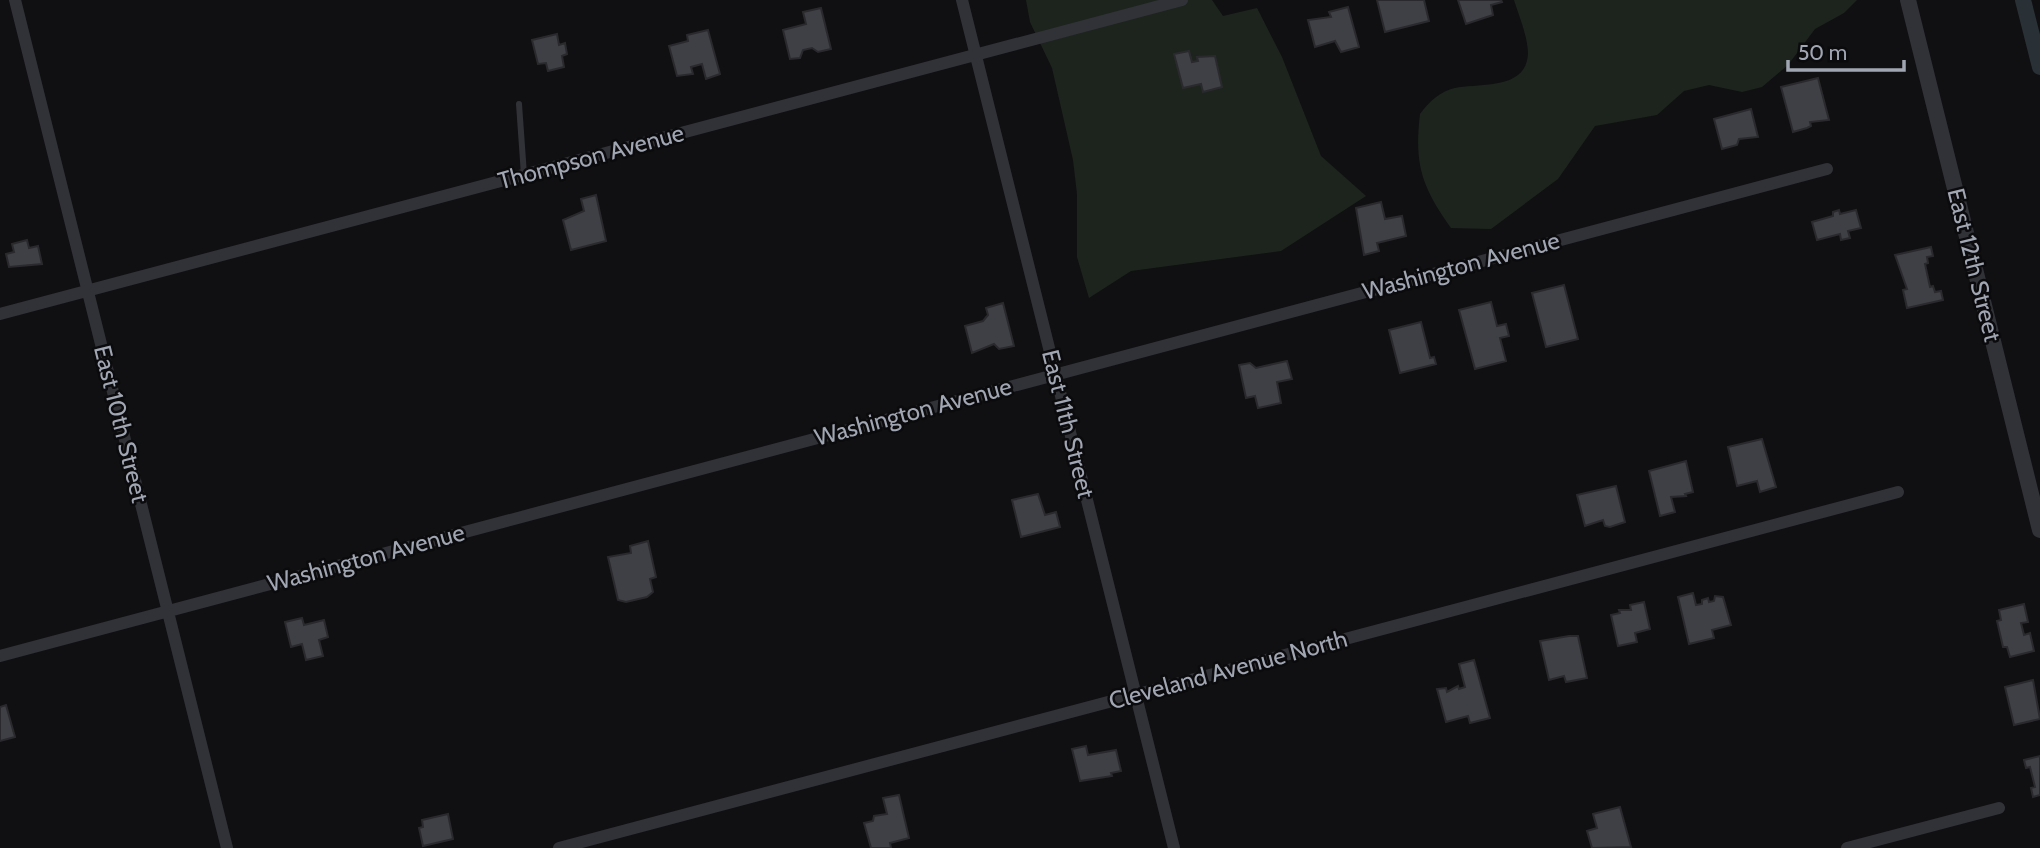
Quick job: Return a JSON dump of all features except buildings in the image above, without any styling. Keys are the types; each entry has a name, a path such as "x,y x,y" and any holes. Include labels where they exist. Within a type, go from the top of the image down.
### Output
{"street":[{"name":"East 10th Street","path":"15,0 227,848"},
{"name":"East 11th Street","path":"962,0 1174,848"},
{"name":"Thompson Avenue","path":"0,314 1182,0"},
{"name":"East 12th Street","path":"1908,0 2040,530"},
{"name":"Washington Avenue","path":"0,656 1827,169"},
{"name":"Cleveland Avenue North","path":"559,848 1898,492"},
{"path":"1847,848 1999,808"}],"lane":[{"path":"519,104 524,175"}],"shaded area":[{"path":"1026,0 1212,0 1223,16 1257,8 1282,57 1321,156 1366,196 1281,251 1131,271 1089,298 1077,257 1077,194 1073,160 1052,68 1030,22"},
{"path":"1514,0 1857,0 1844,13 1815,29 1788,65 1762,87 1742,92 1709,85 1684,91 1657,115 1595,126 1558,179 1491,229 1451,228 1433,200 1422,175 1418,148 1420,114 1435,98 1450,89 1499,83 1519,74 1525,66 1528,47"}],"waterway":[{"path":"2023,0 2040,67"}]}
